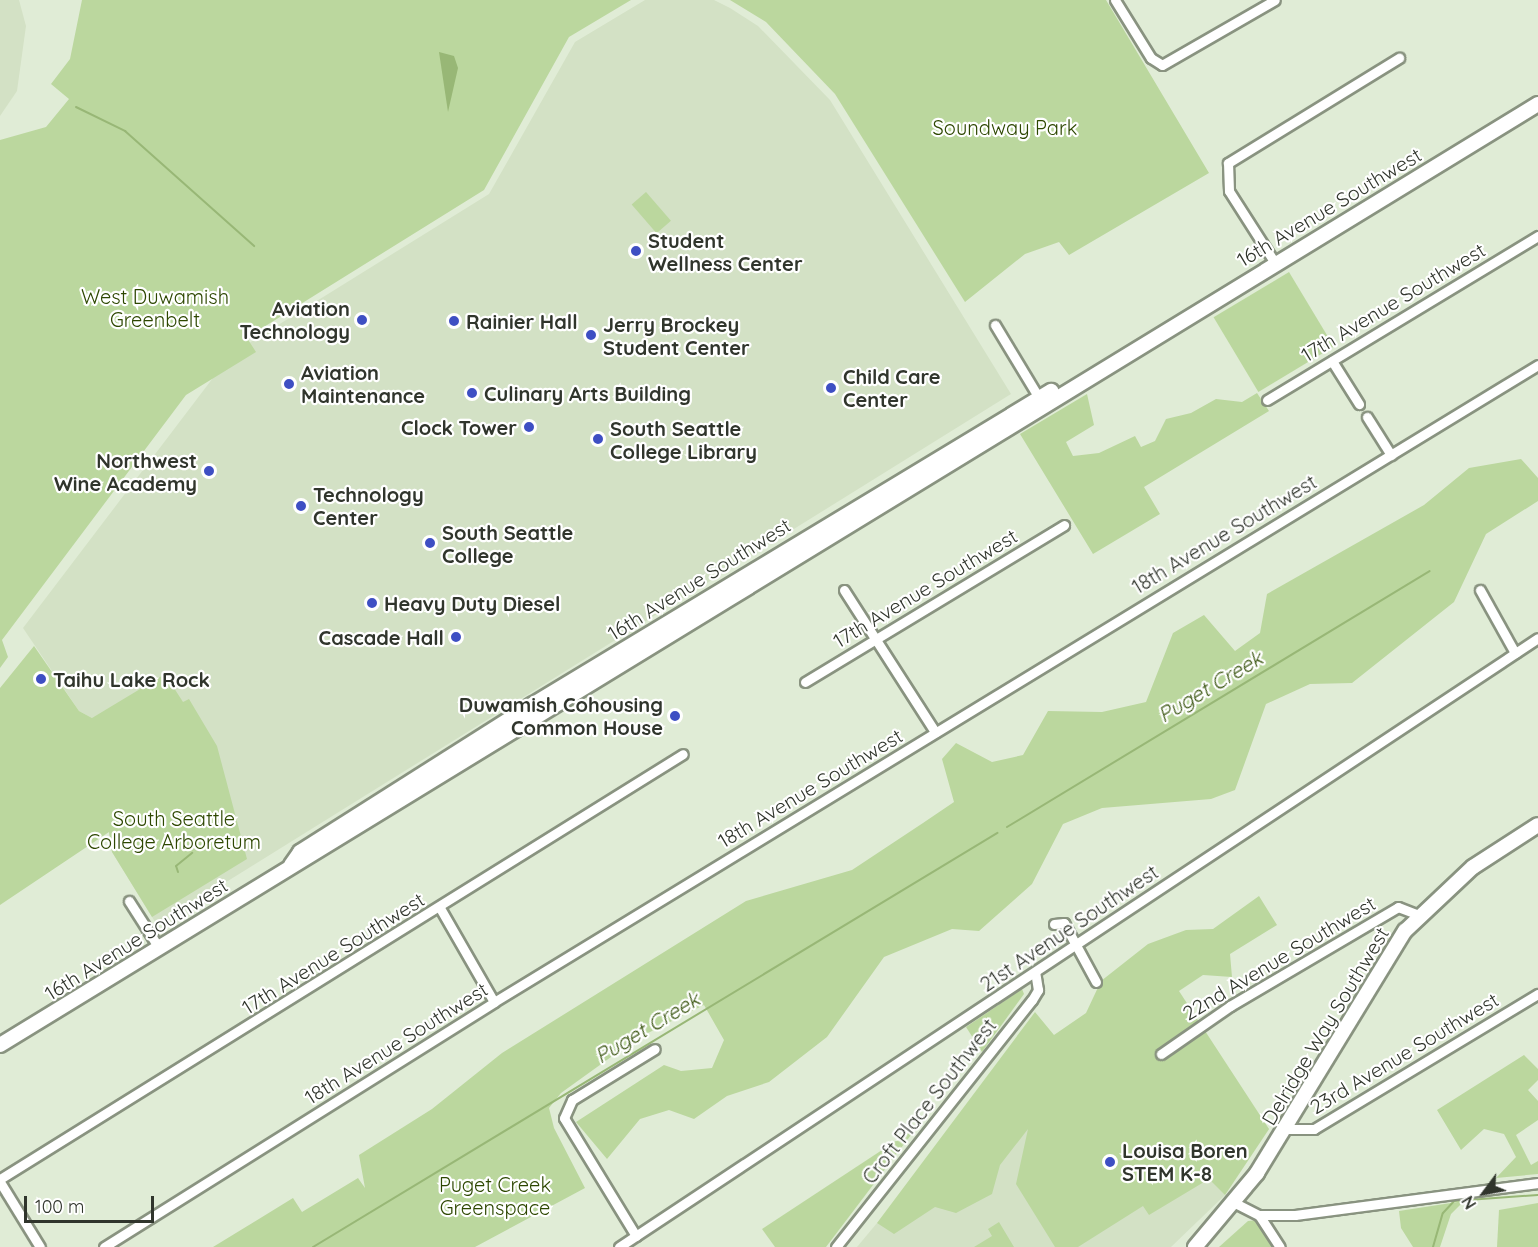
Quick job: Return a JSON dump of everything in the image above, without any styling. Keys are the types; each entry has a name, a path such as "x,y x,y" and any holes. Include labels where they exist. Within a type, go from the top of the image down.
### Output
{"street":[{"path":"1115,0 1150,58 1162,64 1275,0"},
{"path":"1275,263 1229,191 1225,174 1232,157 1399,58"},
{"name":"16th Avenue Southwest","path":"0,1045 1041,401 1140,345 1538,104"},
{"name":"17th Avenue Southwest","path":"1267,400 1538,236"},
{"path":"995,325 1041,401"},
{"path":"1332,361 1359,404"},
{"name":"18th Avenue Southwest","path":"104,1247 494,1002 1538,365"},
{"path":"1367,417 1391,455"},
{"name":"17th Avenue Southwest","path":"805,682 1064,525"},
{"path":"844,590 935,732"},
{"path":"1480,590 1515,653"},
{"name":"21st Avenue Southwest","path":"619,1247 1538,638"},
{"name":"17th Avenue Southwest","path":"0,1180 440,908 683,754"},
{"name":"Delridge Way Southwest","path":"1195,1247 1235,1203 1285,1129 1385,958 1419,915 1473,867 1538,825"},
{"path":"129,901 159,948"},
{"name":"22nd Avenue Southwest","path":"1161,1054 1220,1012 1398,907 1419,915"},
{"path":"440,908 494,1002"},
{"path":"1054,924 1064,923 1096,982"},
{"name":"Croft Place Southwest","path":"836,1247 1032,1000 1038,990 1035,972"},
{"name":"23rd Avenue Southwest","path":"1285,1129 1314,1129 1538,994"},
{"path":"636,1236 564,1118 572,1100 655,1049"},
{"path":"0,1180 40,1247"},
{"path":"1235,1203 1259,1215 1356,1210 1538,1184"},
{"path":"1259,1215 1280,1247"}],"shaded area":[{"path":"0,0 19,0 26,26 17,91 0,116"},
{"name":"South Seattle College","path":"645,0 714,0 730,8 758,26 830,100 1011,394 157,925 112,852 92,718 79,711 23,628 222,366 249,343 489,194 575,42"},
{"path":"439,52 454,56 458,68 448,112"},
{"name":"Louisa Boren STEM K-8","path":"1146,1051 1269,1129 1225,1195 1171,1247 857,1247 877,1223"}],"green space":[{"name":"West Duwamish Greenbelt","path":"82,0 631,0 569,37 484,190 247,338 256,352 186,395 2,640 8,657 0,668 0,140 46,127 69,99 51,84 70,59"},
{"name":"Soundway Park","path":"730,0 1106,0 1209,173 1069,255 1059,242 1025,254 965,302 835,94 766,22"},
{"path":"646,192 671,221 657,233 632,204"},
{"path":"1289,272 1334,347 1258,392 1214,317"},
{"path":"1257,393 1269,411 1144,487 1160,514 1093,554 1020,434 1087,394 1094,425 1066,442 1073,456 1099,453 1135,436 1141,447 1155,441 1166,419 1191,413 1216,399 1242,402"},
{"name":"Puget Creek Greenspace","path":"1521,459 1538,478 1538,501 1486,534 1454,602 1352,683 1310,684 1266,704 1235,790 1211,799 1102,808 1063,824 1032,884 979,931 952,929 884,957 827,1037 769,1082 727,1096 694,1119 669,1110 640,1119 607,1159 576,1122 664,1065 681,1071 712,1068 724,1040 704,1005 636,1039 561,1093 549,1108 554,1128 585,1188 475,1247 213,1247 293,1198 302,1212 358,1178 365,1188 359,1155 432,1109 502,1053 746,901 852,870 954,802 942,759 956,743 992,762 1023,755 1048,711 1102,712 1146,702 1173,633 1204,615 1235,651 1260,633 1267,594 1424,505 1469,468"},
{"name":"South Seattle College Arboretum","path":"34,646 79,711 92,718 165,674 183,702 189,699 217,746 247,859 152,917 112,852 109,832 0,905 0,688"},
{"path":"1259,896 1277,925 1230,954 1232,977 1203,975 1179,991 1269,1129 1225,1195 1209,1179 1149,1215 1143,1206 1078,1247 1055,1247 1016,1184 1028,1129 1000,1165 992,1194 956,1213 935,1207 894,1234 877,1223 1035,1012 1054,1035 1086,1013 1101,981 1148,944 1186,930 1213,929"},
{"path":"1022,989 1024,994 982,1052 966,1027"},
{"path":"1524,1055 1538,1069 1538,1080 1528,1090 1538,1101 1538,1120 1516,1135 1531,1165 1538,1161 1538,1174 1496,1178 1516,1157 1504,1134 1484,1129 1461,1150 1437,1110"},
{"path":"917,1127 826,1247 775,1247 762,1229"},
{"path":"1464,1201 1451,1214 1440,1247 1413,1247 1401,1228 1399,1211"},
{"path":"1538,1203 1538,1247 1497,1247 1499,1210"},
{"path":"1257,1220 1275,1247 1219,1247 1248,1221"},
{"path":"999,1222 1014,1247 974,1247 992,1236 988,1229"}],"waterway":[{"path":"76,107 125,131 254,246"},
{"name":"Puget Creek","path":"1007,827 1429,571"},
{"name":"Puget Creek","path":"313,1247 997,833"},
{"path":"178,872 176,866 192,853"},
{"path":"1433,1247 1443,1213 1454,1201 1538,1195"}],"place":[{"name":"Student Wellness Center","path":"636,251"},
{"name":"Aviation Technology","path":"362,320"},
{"name":"Rainier Hall","path":"454,321"},
{"name":"Jerry Brockey Student Center","path":"591,335"},
{"name":"Aviation Maintenance","path":"289,384"},
{"name":"Child Care Center","path":"831,388"},
{"name":"Culinary Arts Building","path":"472,393"},
{"name":"Clock Tower","path":"529,427"},
{"name":"South Seattle College Library","path":"598,439"},
{"name":"Northwest Wine Academy","path":"209,471"},
{"name":"Technology Center","path":"301,506"},
{"name":"South Seattle College","path":"430,543"},
{"name":"Heavy Duty Diesel","path":"372,603"},
{"name":"Cascade Hall","path":"456,637"},
{"name":"Taihu Lake Rock","path":"41,679"},
{"name":"Duwamish Cohousing Common House","path":"675,716"},
{"name":"Louisa Boren STEM K-8","path":"1110,1162"}]}
